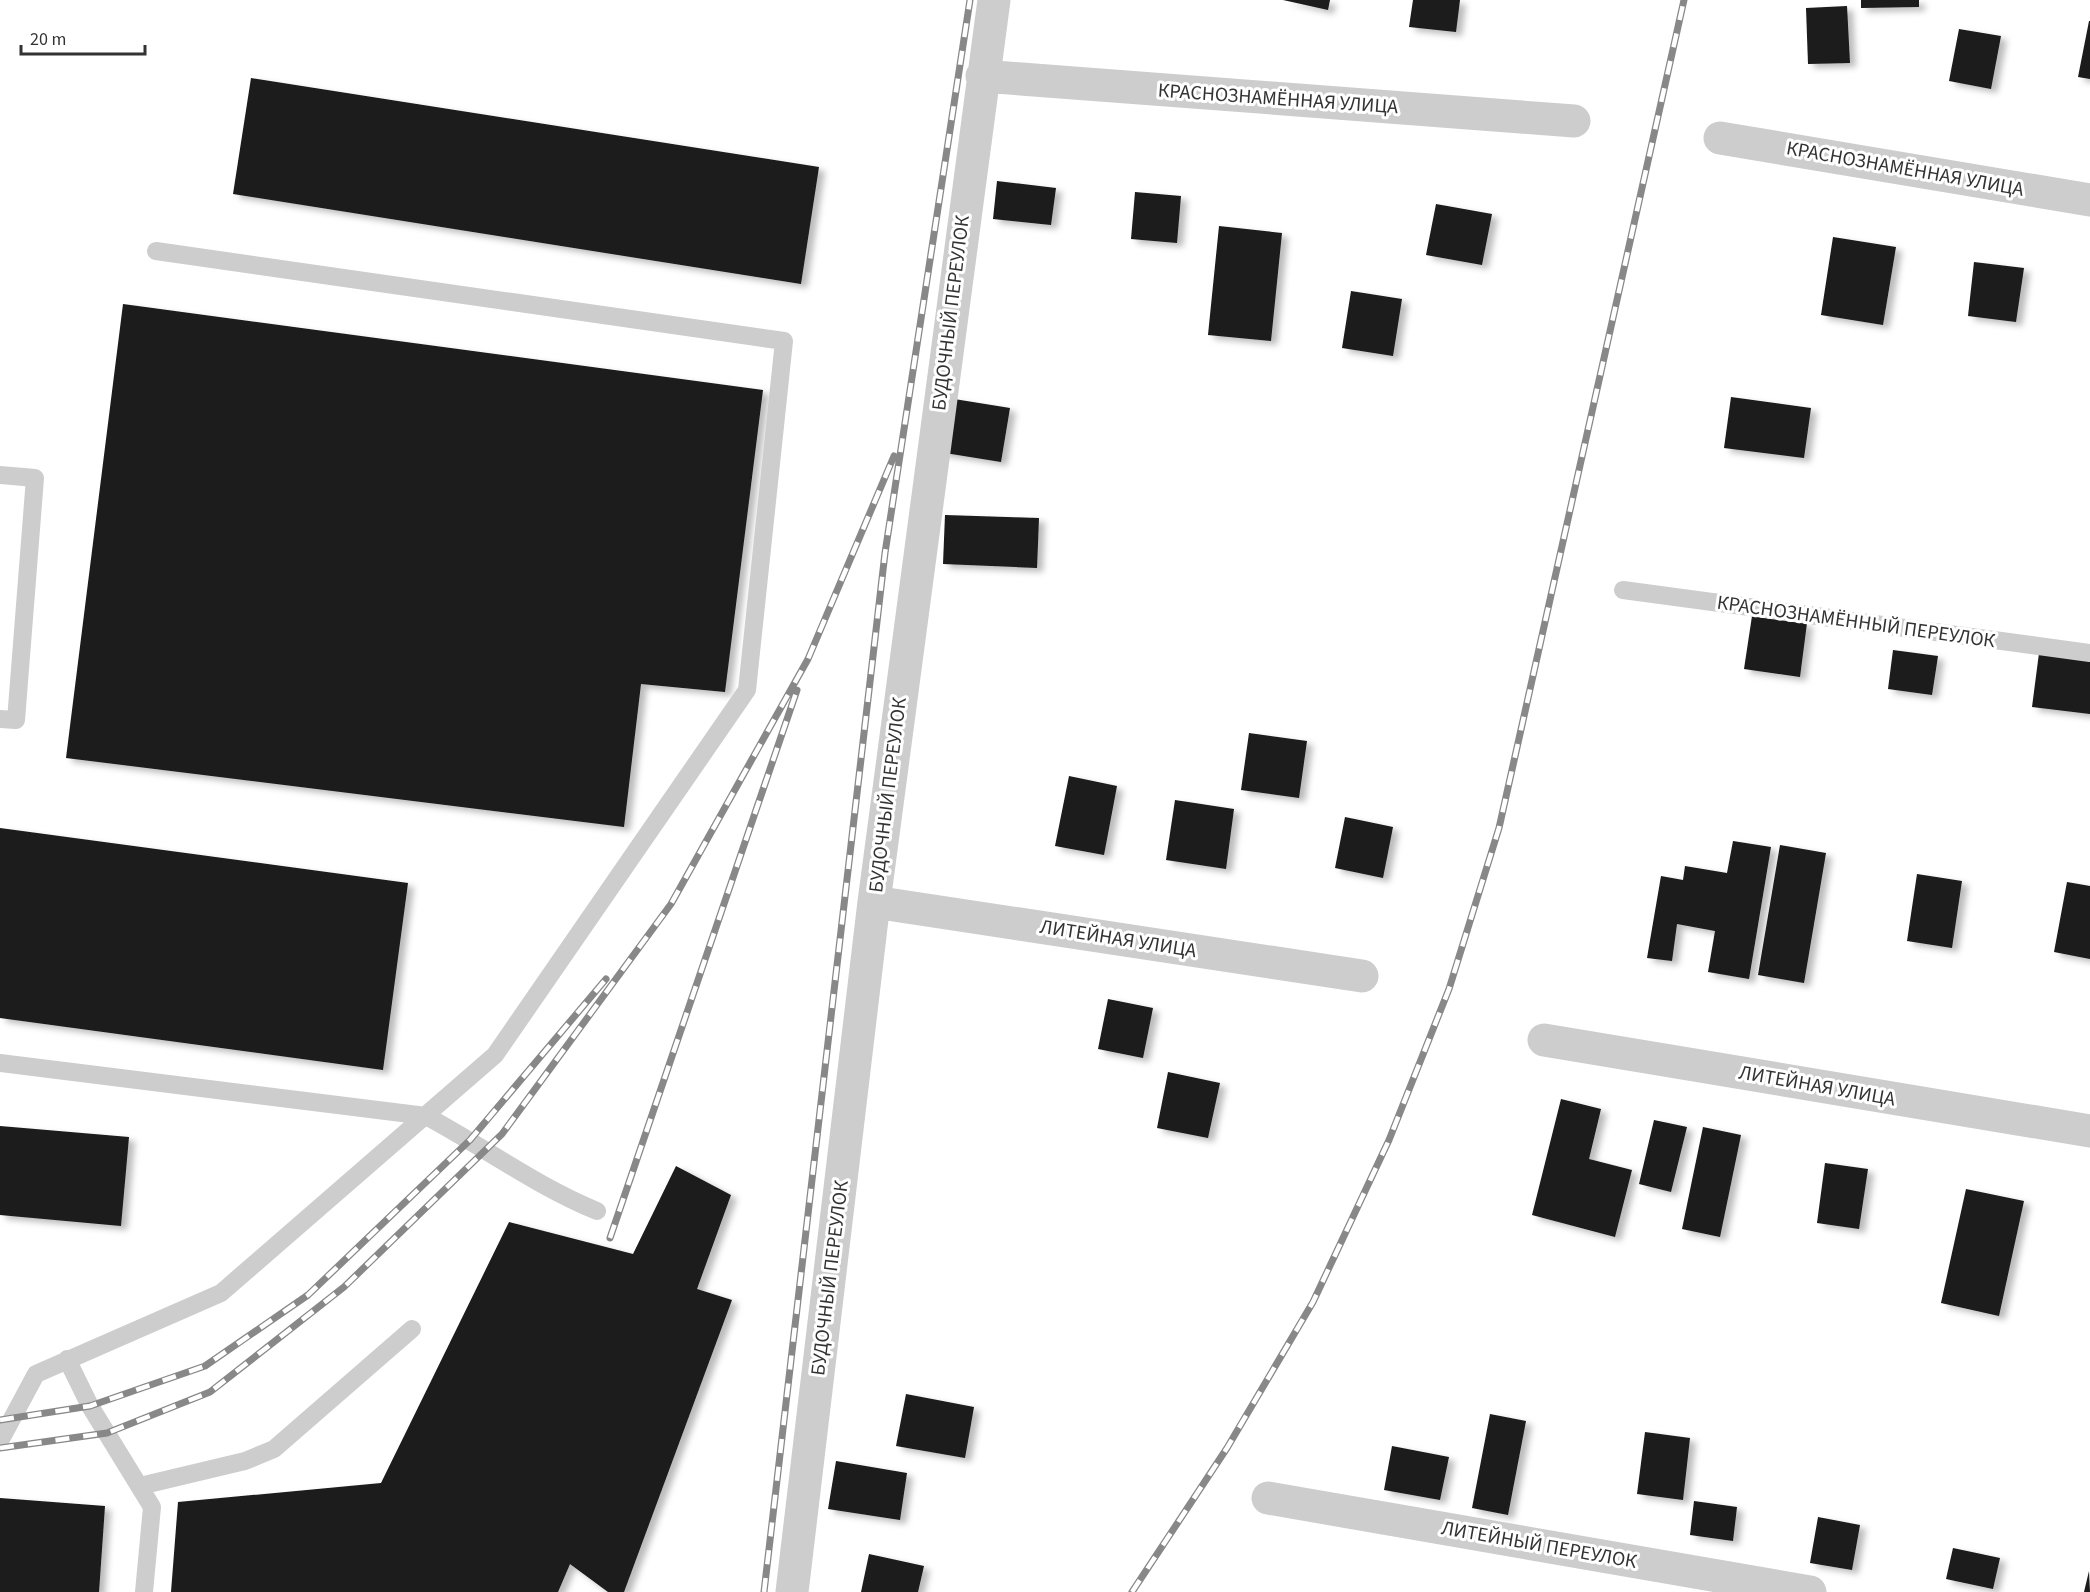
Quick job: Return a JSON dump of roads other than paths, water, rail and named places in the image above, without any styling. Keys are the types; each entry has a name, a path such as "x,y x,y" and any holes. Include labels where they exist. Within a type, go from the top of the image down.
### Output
{"street":[{"name":"БУДОЧНЫЙ ПЕРЕУЛОК","path":"792,1592 874,902 982,76 994,0"},
{"name":"КРАСНОЗНАМЁННАЯ УЛИЦА","path":"982,76 1574,121"},
{"name":"КРАСНОЗНАМЁННАЯ УЛИЦА","path":"1720,138 2090,200"},
{"name":"ЛИТЕЙНАЯ УЛИЦА","path":"874,902 1362,976"},
{"name":"ЛИТЕЙНАЯ УЛИЦА","path":"1544,1040 2090,1131"},
{"name":"ЛИТЕЙНЫЙ ПЕРЕУЛОК","path":"1268,1498 1810,1592"}],"lane":[{"path":"0,1441 36,1374 221,1293 495,1055 747,690 784,341 156,251"},
{"path":"0,475 35,478 16,720 0,719"},
{"name":"КРАСНОЗНАМЁННЫЙ ПЕРЕУЛОК","path":"1623,590 2090,653"},
{"path":"0,1063 426,1116 561,1196 597,1211"},
{"path":"140,1486 244,1461 274,1449 412,1329"},
{"path":"67,1359 90,1406 152,1507 144,1592"}],"railway":[{"path":"764,1592 885,553 970,0"},
{"path":"1132,1592 1227,1448 1313,1302 1389,1140 1449,989 1499,828 1684,0"},
{"path":"0,1448 107,1433 210,1392 344,1287 502,1134 671,904 808,659 894,456"},
{"path":"610,1238 797,690"},
{"path":"0,1420 90,1406 205,1366 308,1295 470,1140 606,979"}]}
